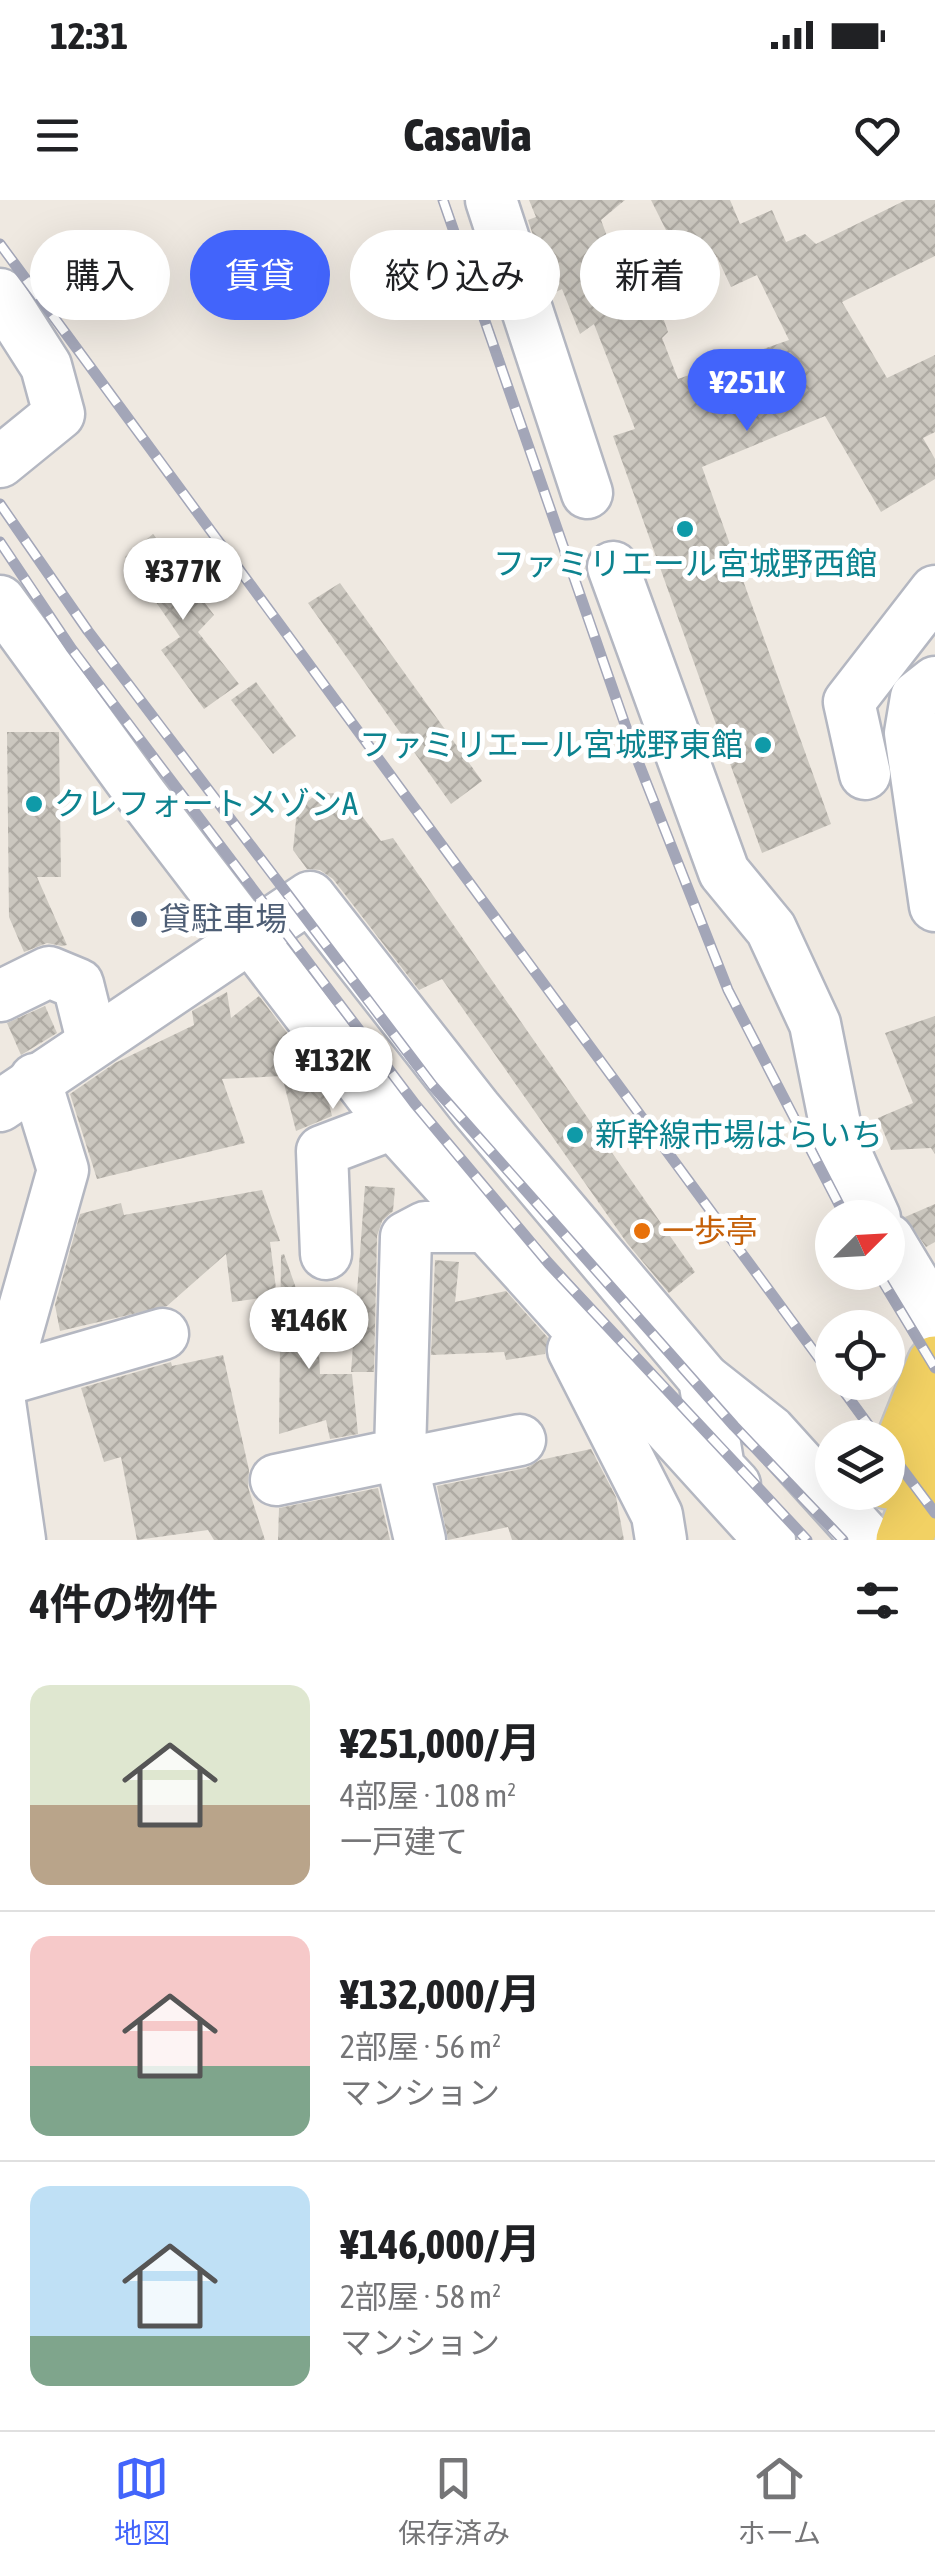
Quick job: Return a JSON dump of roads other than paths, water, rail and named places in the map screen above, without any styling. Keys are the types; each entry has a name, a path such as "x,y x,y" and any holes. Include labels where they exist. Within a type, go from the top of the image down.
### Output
{"main road":[{"path":"905,1439 935,1364"},
{"path":"879,1527 935,1462"}],"street":[{"path":"491,200 587,494"},
{"path":"0,294 46,366 58,414 0,462"},
{"path":"613,566 724,872 771,929 815,1024 837,1134 867,1200"},
{"path":"865,774 849,702 935,591"},
{"path":"0,600 248,937 393,1124 770,1540"},
{"path":"935,682 916,697 910,733 935,906"},
{"path":"20,1540 1,1392 64,1170 18,1092 310,897 476,1110 704,1379 879,1527"},
{"path":"0,996 49,972 78,984 92,1040"},
{"path":"326,1254 322,1151 393,1124"},
{"path":"420,1540 401,1459 406,1237 425,1227 486,1228"},
{"path":"905,1268 935,1318"},
{"path":"566,1316 566,1337 656,1515 661,1540"},
{"path":"1,1392 163,1334"},
{"path":"704,1379 719,1468 784,1540"},
{"path":"276,1480 520,1440"}],"railway":[{"path":"443,200 637,759 728,990 837,1200"},
{"path":"0,244 815,1353"},
{"path":"0,504 88,631 433,1086 734,1426 843,1540"},
{"path":"0,542 71,648 415,1104 549,1264 807,1540"},
{"path":"888,1290 935,1368"},
{"path":"850,1400 865,1420"},
{"path":"905,1473 935,1513"}],"place":[{"name":"ファミリエール宮城野西館","path":"685,529"},
{"name":"ファミリエール宮城野東館","path":"763,745"},
{"name":"クレフォートメゾンA","path":"34,804"},
{"name":"貸駐車場","path":"139,919"},
{"name":"新幹線市場はらいち","path":"575,1135"},
{"name":"一歩亭","path":"642,1231"}]}
